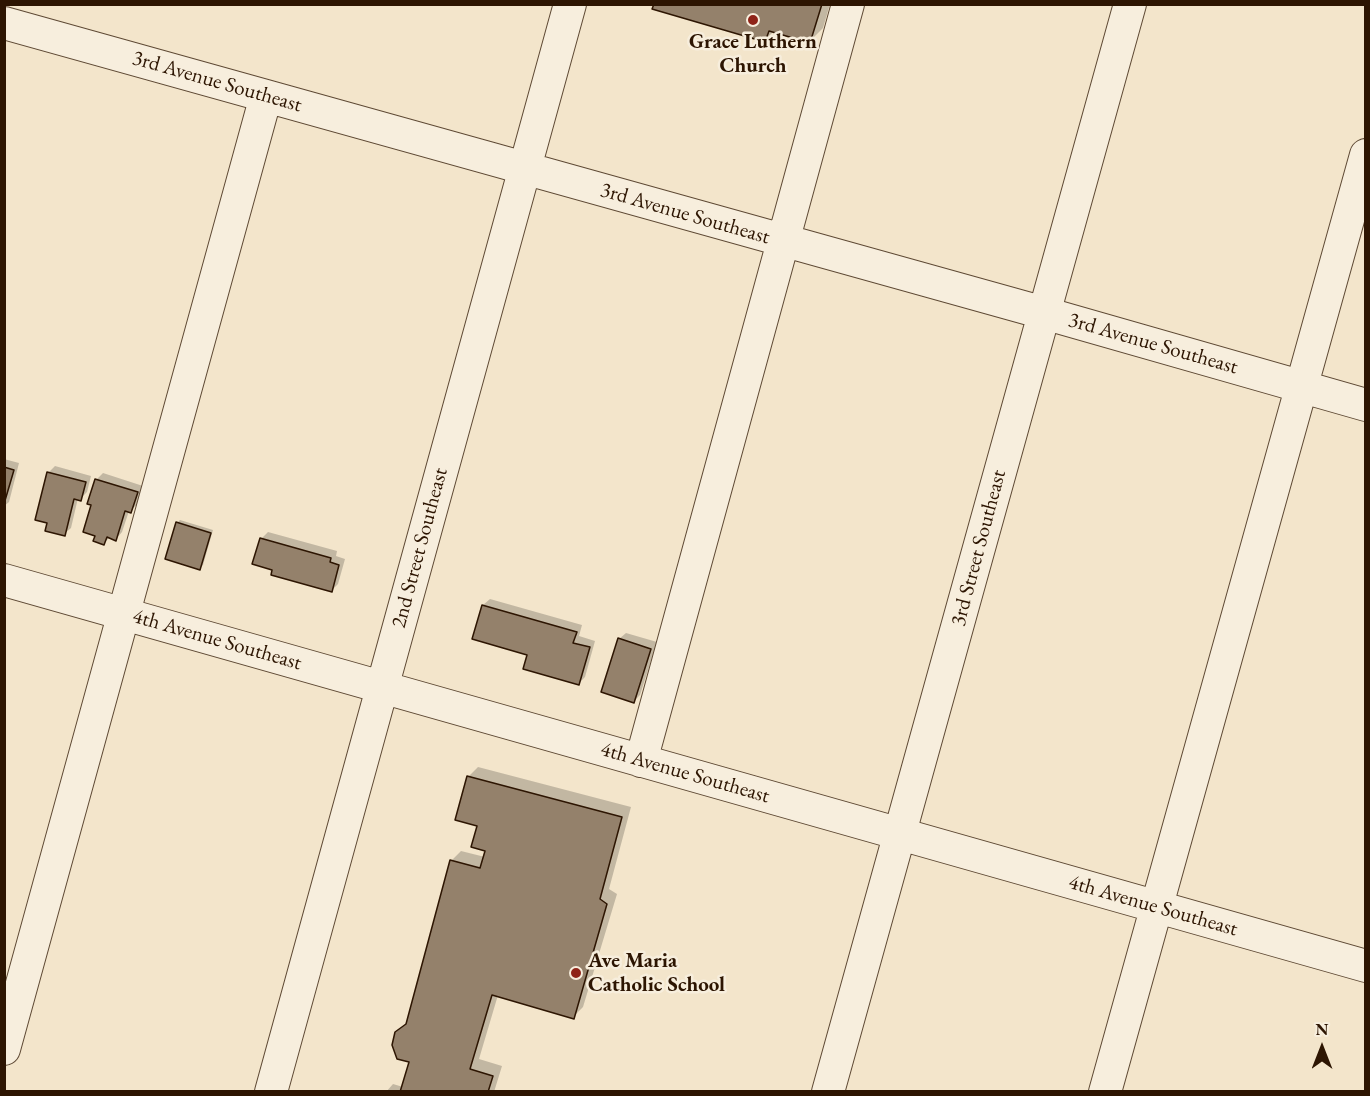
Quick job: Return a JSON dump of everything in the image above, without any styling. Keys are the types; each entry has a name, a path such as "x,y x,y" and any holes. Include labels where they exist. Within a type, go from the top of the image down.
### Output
{"street":[{"name":"2nd Street Southeast","path":"272,1092 570,4"},
{"path":"641,761 848,4"},
{"name":"3rd Street Southeast","path":"828,1092 1130,4"},
{"name":"3rd Avenue Southeast","path":"4,22 1365,405"},
{"path":"4,1049 266,96"},
{"path":"1105,1092 1365,155"},
{"name":"4th Avenue Southeast","path":"4,580 1365,966"}],"building":[{"name":"Grace Luthern Church","path":"654,4 822,4 810,43 769,31 765,42 652,9"},
{"path":"4,467 14,470 4,504"},
{"path":"47,472 86,482 81,501 74,499 65,536 45,531 47,523 35,520"},
{"path":"95,479 138,492 131,513 125,511 116,541 107,537 104,545 93,541 95,536 83,532 91,505 87,504"},
{"path":"176,522 211,533 200,570 165,559"},
{"path":"260,538 331,558 330,562 339,565 332,592 271,575 272,570 252,564"},
{"path":"482,605 577,632 573,643 590,647 579,685 523,669 527,655 472,639"},
{"path":"618,638 651,649 634,703 601,692"},
{"path":"467,776 622,817 600,899 607,904 574,1019 492,995 470,1069 493,1076 488,1092 400,1092 409,1062 397,1059 392,1045 395,1032 406,1024 450,860 480,868 485,851 471,847 477,826 455,820"}],"place":[{"name":"Grace Luthern Church","path":"753,20"},
{"name":"Ave Maria Catholic School","path":"576,973"}]}
